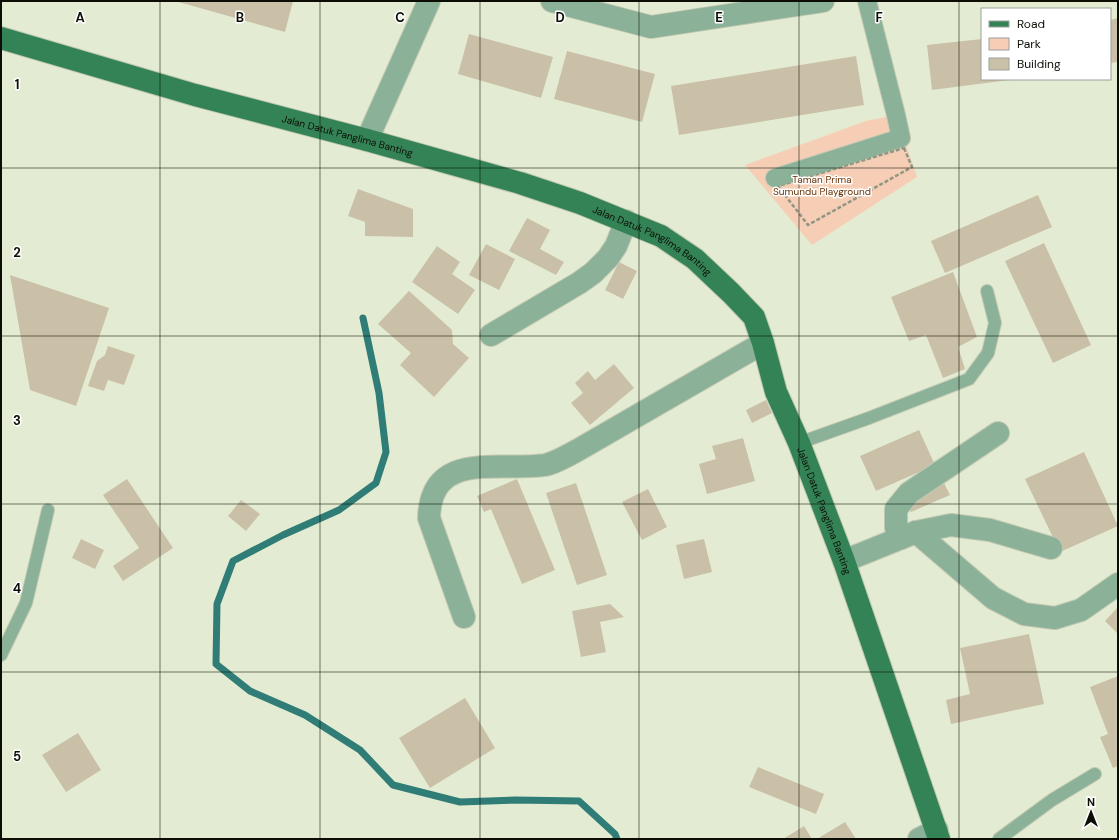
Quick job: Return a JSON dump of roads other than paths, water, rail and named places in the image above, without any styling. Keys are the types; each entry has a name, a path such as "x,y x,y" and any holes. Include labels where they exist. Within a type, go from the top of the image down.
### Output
{"main road":[{"name":"Jalan Datuk Panglima Banting","path":"1,38 195,95 367,140 520,183 626,221 661,236 695,259 754,317 763,343 776,392 799,443 844,561 932,836"}],"street":[{"path":"367,140 429,1"},
{"path":"552,1 651,27 823,1"},
{"path":"777,182 901,138 867,1"},
{"path":"491,335 579,283 593,273 608,258 616,246 626,221"},
{"path":"464,617 429,518 430,505 435,491 444,479 460,470 479,467 546,465 578,450 763,343"},
{"path":"998,433 909,494 896,509 896,528 908,535 993,598 1024,614 1055,618 1081,610 1118,584"},
{"path":"844,561 908,535 951,525 990,530 1051,548"}],"lane":[{"path":"799,443 869,418 968,379 988,352 995,322 987,291"},
{"path":"1,655 26,603 48,510"},
{"path":"999,839 1052,800 1096,774"}],"waterway":[{"path":"363,318 379,393 386,452 376,483 339,510 283,535 233,561 217,604 216,664 250,691 305,715 360,750 393,785 460,802 516,800 579,801 615,834 617,839"}],"park label":[{"name":"Taman Prima Sumundu Playground","path":"822,184"}]}
